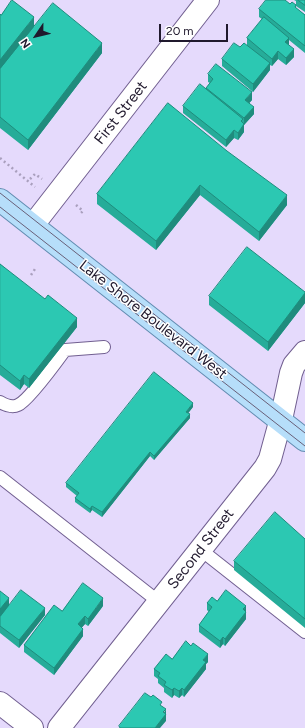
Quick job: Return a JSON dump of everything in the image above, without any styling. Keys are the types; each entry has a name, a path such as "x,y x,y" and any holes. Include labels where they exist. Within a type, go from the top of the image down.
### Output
{"main road":[{"name":"Lake Shore Boulevard West","path":"0,200 305,440"}],"street":[{"name":"First Street","path":"33,225 208,0"},
{"name":"Second Street","path":"59,728 265,468 270,459 281,421 294,365 305,352"},
{"path":"0,703 32,728"}],"lane":[{"path":"0,402 7,406 18,406 26,399 65,350 104,347"},
{"path":"0,477 159,602"},
{"path":"201,550 305,632"}],"path":[{"path":"0,158 52,201"},
{"path":"30,179 36,174 42,179"},
{"path":"75,204 83,211 80,215"},
{"path":"31,275 35,269"}],"building":[{"path":"12,0 34,17 0,60 0,14 1,15"},
{"path":"266,0 285,0 290,4 292,2 296,5 295,7 305,15 305,46 259,9"},
{"path":"298,0 305,0 305,5"},
{"path":"53,3 102,43 28,140 0,117 0,69"},
{"path":"264,17 289,38 285,42 294,49 286,58 278,51 272,59 247,38"},
{"path":"234,43 240,47 244,43 270,63 253,84 222,59"},
{"path":"216,64 252,92 245,100 254,107 244,118 206,88 213,79 208,74"},
{"path":"200,84 243,119 241,121 244,124 238,133 234,130 226,140 183,106"},
{"path":"168,103 227,151 287,195 259,232 200,185 156,241 97,194"},
{"path":"247,247 305,292 268,342 209,296"},
{"path":"0,264 45,299 48,295 77,318 29,379 24,375 20,381 0,365"},
{"path":"154,372 193,403 186,412 190,414 154,456 150,452 102,512 92,506 90,509 75,498 79,493 66,483"},
{"path":"275,512 305,539 305,619 234,561"},
{"path":"83,583 103,598 88,619 85,616 78,624 83,629 54,668 24,645 54,605 62,611"},
{"path":"21,590 45,608 19,640 0,626 0,617"},
{"path":"226,590 246,606 243,609 246,612 225,639 223,637 220,641 199,625 212,607 207,603 212,597 217,601"},
{"path":"0,591 9,598 0,609"},
{"path":"186,641 191,646 193,643 208,654 203,660 206,662 184,690 182,688 179,691 174,688 172,690 164,685 166,682 158,676 160,673 154,669 166,654 172,659"},
{"path":"145,693 151,697 153,695 162,702 160,705 166,709 163,712 166,714 155,728 120,728 119,726"}],"tram line":[{"path":"0,193 305,433"},
{"path":"0,207 305,446"}]}
